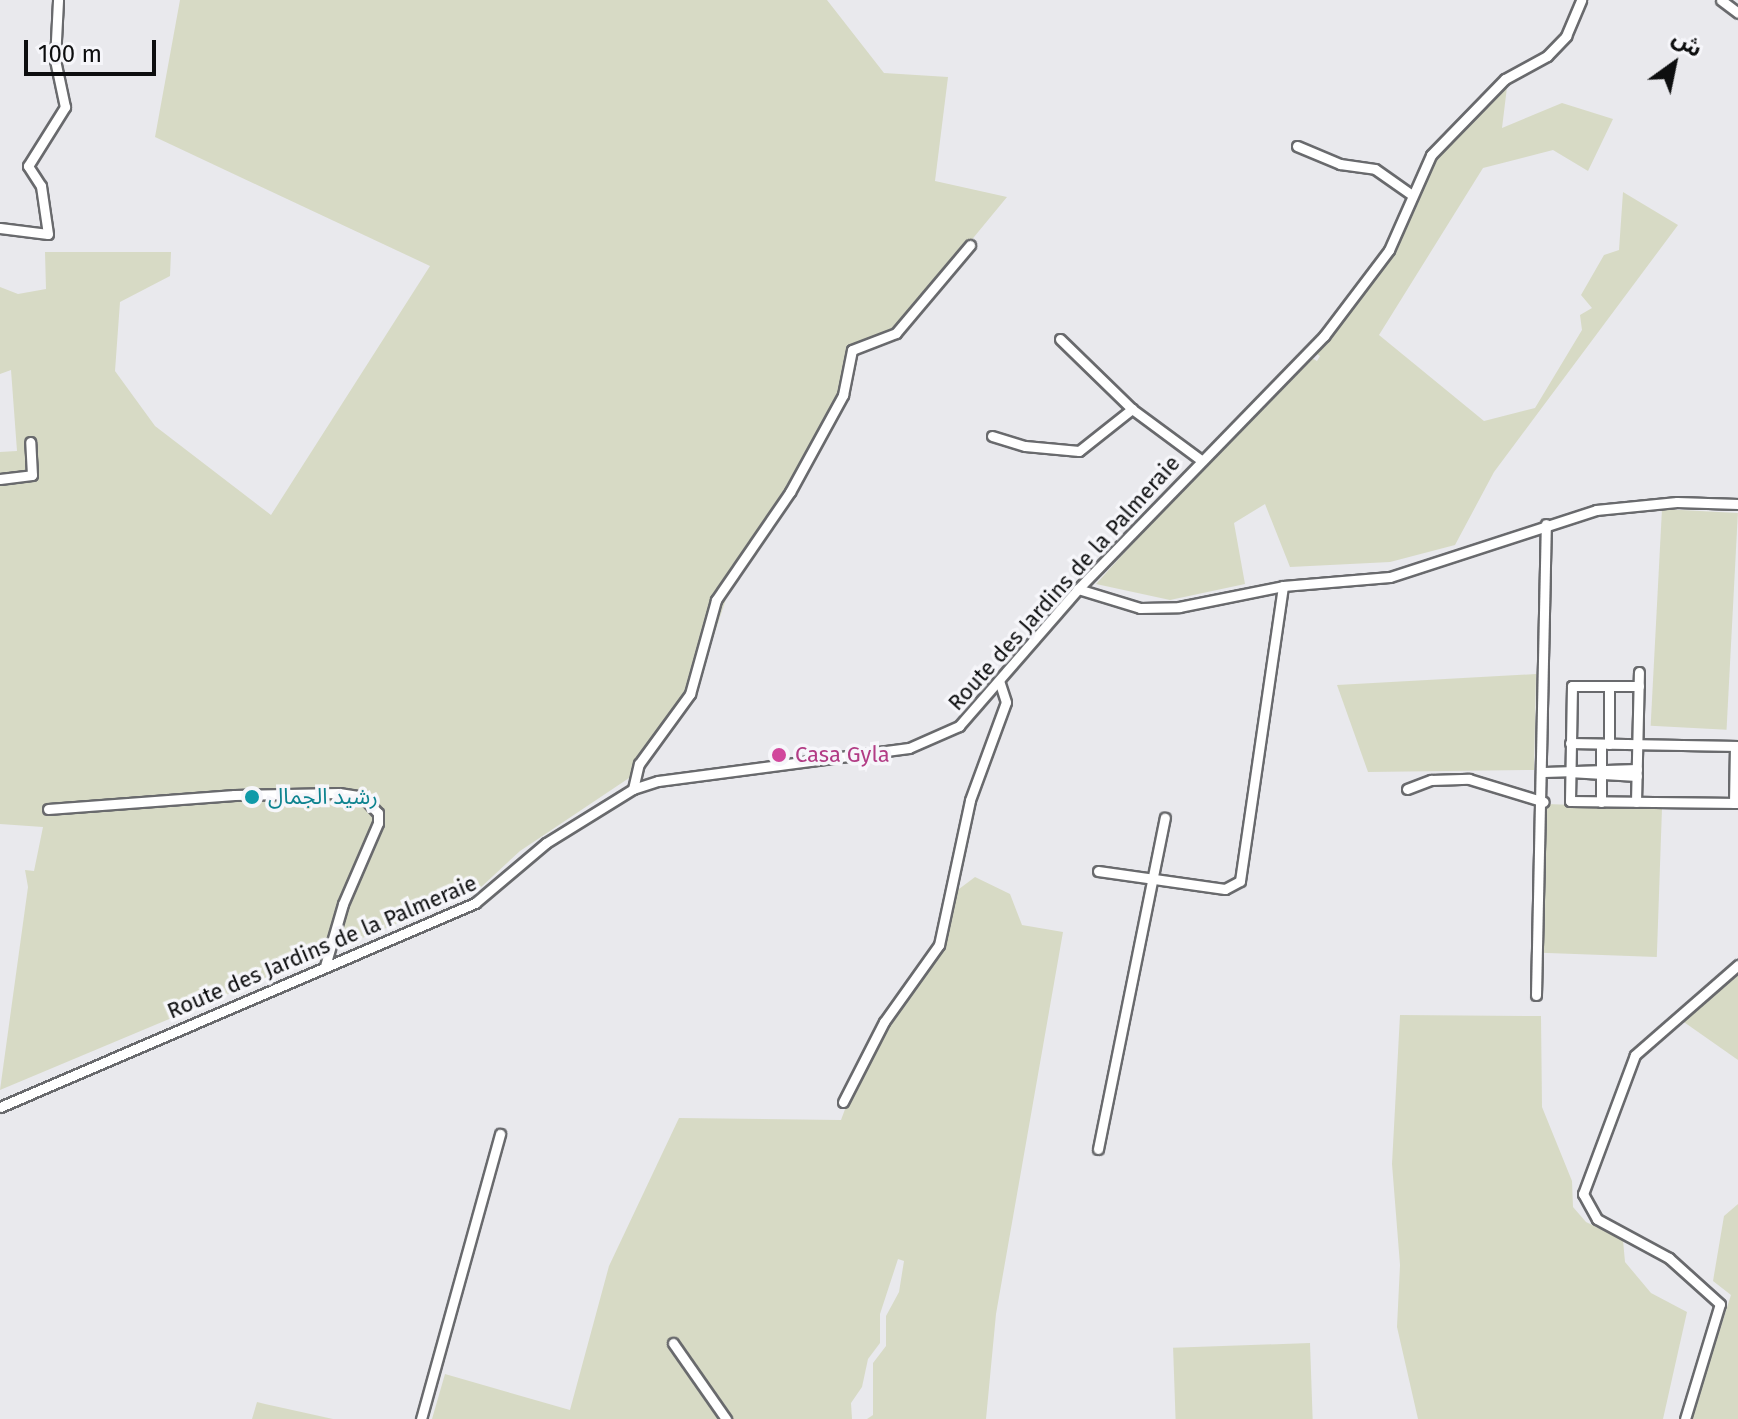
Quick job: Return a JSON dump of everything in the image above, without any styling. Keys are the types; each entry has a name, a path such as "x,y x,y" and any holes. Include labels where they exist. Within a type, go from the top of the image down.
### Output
{"street":[{"path":"0,228 48,234 41,186 28,166 65,107 55,60 58,0"},
{"name":"Route des Jardins de la Palmeraie","path":"0,1107 489,896 546,843 633,789 658,781 909,748 959,726 1078,589 1344,312 1389,250 1412,195 1448,134 1505,79 1547,56 1566,36 1581,0"},
{"path":"1721,0 1738,13"},
{"path":"1297,146 1340,164 1375,169 1412,195"},
{"path":"633,789 639,764 690,694 716,600 790,492 843,395 852,350 896,333 970,245"},
{"path":"1060,339 1132,409 1201,460"},
{"path":"992,436 1025,446 1079,451 1132,409"},
{"path":"0,479 31,477 30,442"},
{"path":"1078,589 1158,609 1283,586 1400,575 1483,550 1546,524 1637,504 1738,504"},
{"path":"1536,995 1544,802 1546,524"},
{"path":"1098,871 1225,889 1240,881 1283,586"},
{"path":"1636,802 1639,672"},
{"path":"843,1102 884,1022 939,945 970,800 1006,702 999,681"},
{"path":"1570,743 1736,746 1736,803 1570,801 1569,772 1570,743 1572,686 1639,686"},
{"path":"1601,802 1609,686"},
{"path":"1544,772 1637,772"},
{"path":"1407,789 1431,780 1469,779 1544,802"},
{"path":"48,809 234,795 339,793 363,797 378,813 378,823 343,904 325,966"},
{"path":"1098,1149 1165,818"},
{"path":"1685,1419 1720,1304 1669,1258 1597,1219 1583,1194 1635,1055 1738,965"},
{"path":"421,1419 500,1134"},
{"path":"673,1343 726,1419"}],"green space":[{"path":"180,0 827,0 884,73 948,77 935,181 1007,197 885,345 861,348 787,504 730,587 698,683 678,724 644,768 520,851 479,889 0,1090 28,887 25,870 34,871 43,827 0,824 0,452 17,451 11,370 0,374 0,287 18,294 46,289 45,252 171,252 170,276 120,302 115,371 155,426 271,515 430,266 155,137"},
{"path":"1508,79 1502,128 1562,103 1613,119 1588,171 1553,150 1483,168 1379,335 1484,421 1535,408 1582,330 1580,315 1592,308 1581,295 1604,255 1619,250 1623,192 1678,225 1494,472 1455,545 1390,562 1290,567 1265,504 1234,523 1245,584 1170,600 1096,584 1269,393 1308,356 1317,361 1320,356 1314,352 1393,256 1434,157"},
{"path":"1662,509 1738,513 1727,730 1651,726"},
{"path":"1536,674 1534,770 1368,772 1337,685"},
{"path":"1546,804 1662,808 1657,957 1541,953"},
{"path":"975,877 1010,894 1022,925 1063,932 996,1314 986,1419 867,1419 873,1415 873,1363 886,1346 886,1316 899,1292 904,1261 898,1259 880,1314 880,1343 868,1359 862,1387 851,1403 852,1419 432,1419 445,1374 570,1410 609,1266 679,1118 841,1120 857,1077 889,1020 940,955 955,892"},
{"path":"1738,970 1738,1060 1681,1020"},
{"path":"1400,1015 1541,1016 1542,1107 1572,1181 1573,1207 1586,1222 1623,1240 1625,1262 1651,1293 1687,1312 1663,1419 1418,1419 1397,1327 1400,1265 1392,1164"},
{"path":"1738,1204 1738,1419 1691,1419 1731,1295 1713,1281 1724,1216"},
{"path":"1310,1343 1313,1419 1176,1419 1173,1348"},
{"path":"257,1402 265,1404 333,1419 252,1419"}],"place":[{"name":"Casa Gyla","path":"779,755"},
{"name":"رشيد الجمال","path":"252,797"}]}
